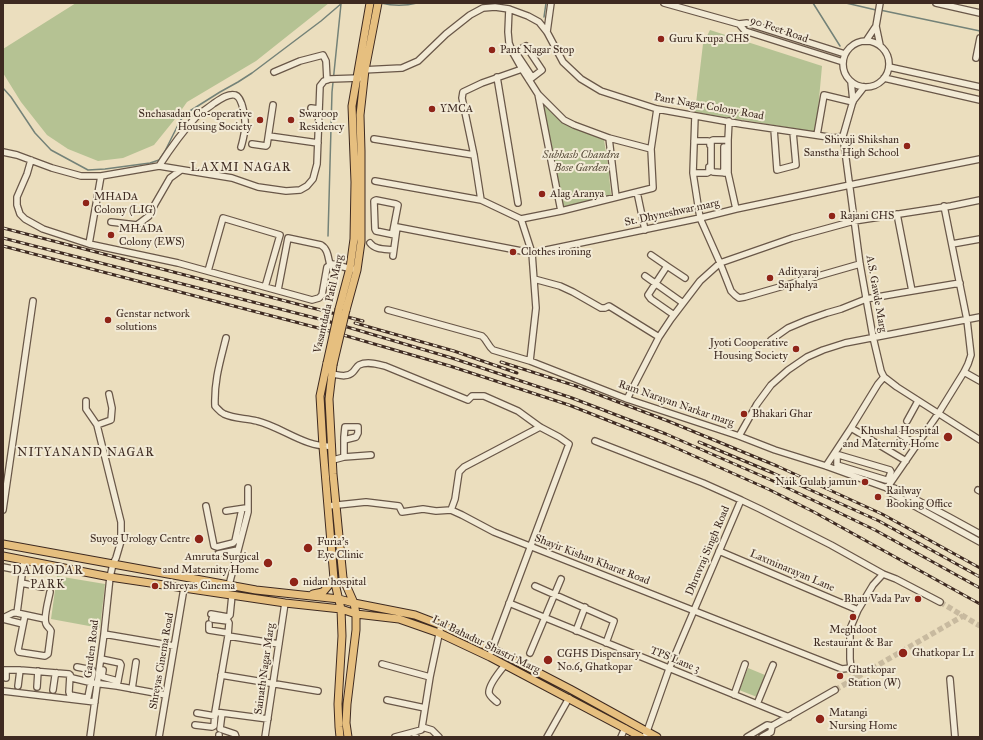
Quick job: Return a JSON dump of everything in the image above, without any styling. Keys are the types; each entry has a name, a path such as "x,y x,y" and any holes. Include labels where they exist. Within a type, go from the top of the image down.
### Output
{"main road":[{"name":"Vasantdada Patil Marg","path":"370,3 372,13"},
{"name":"Vasantdada Patil Marg","path":"348,737 346,723 356,630 356,614 354,602 343,578 336,505 323,447 320,396 331,361 361,242 358,208 361,151 360,78 372,13 378,3"},
{"name":"Vasantdada Patil Marg","path":"331,361 332,374 329,399 333,460 330,474 328,506 332,563 341,610 342,636 338,704 340,737"},
{"path":"330,534 339,534"},
{"name":"Lal Bahadur Shastri Marg","path":"3,544 229,585 339,599 415,614 493,649 577,693 644,735"},
{"name":"Lal Bahadur Shastri Marg","path":"3,556 110,577 341,610 356,614 399,619 439,633 490,657 625,728 644,735 657,737"},
{"path":"332,563 341,562"},
{"path":"307,596 323,592 334,579"},
{"path":"338,704 348,704"}],"street":[{"path":"547,32 551,3"},
{"name":"90 Feet Road","path":"664,3 739,24 745,31 842,62"},
{"path":"936,3 980,13"},
{"name":"Pant Nagar Colony Road","path":"362,70 402,68 418,61 446,34 470,15 483,8 495,7 508,9 528,16 539,22 547,32 564,62 581,79 601,91 657,109 728,122 834,138 843,136"},
{"path":"866,40 876,26 880,8"},
{"path":"508,9 509,43 538,94 564,120 608,138 651,149"},
{"path":"739,24 747,23 845,54"},
{"path":"876,26 880,45 886,53 889,67 884,78 879,83 872,86 858,86 851,82 846,76 842,62 851,45 866,40 880,45"},
{"path":"976,58 980,38"},
{"path":"515,52 525,46 528,46 542,70 530,79"},
{"path":"515,52 522,69 530,79"},
{"path":"274,72 300,61 323,55 326,61 327,80"},
{"path":"889,67 980,87"},
{"path":"481,200 474,155 462,98 463,92 497,77 522,69"},
{"path":"497,77 518,203"},
{"path":"3,152 17,155 52,168 81,176 100,176 159,166 232,178 258,187 286,191 300,190 307,186 313,179 317,164 320,86 324,81 330,79 360,78"},
{"path":"884,78 980,100"},
{"name":"A.S. Gawde Marg","path":"851,82 853,102"},
{"name":"A.S. Gawde Marg","path":"864,87 853,102 843,136 860,264 873,338 881,371 884,377"},
{"path":"159,166 176,139 197,115 221,98 234,94 240,98 246,127 241,147"},
{"path":"538,94 561,211"},
{"path":"817,135 824,94 853,102"},
{"path":"252,144 266,146 268,144 273,105"},
{"path":"311,108 319,108"},
{"path":"375,180 481,200 521,219 561,211 653,188 651,149 657,109"},
{"path":"695,116 694,173 700,218 731,291 735,295 739,298 755,295 860,264"},
{"path":"728,122 726,140 726,173 736,209"},
{"path":"774,129 777,170 796,165 793,132"},
{"path":"269,136 318,143"},
{"path":"608,138 616,197"},
{"path":"374,139 474,155"},
{"path":"694,173 709,172 710,142 695,140"},
{"path":"726,140 711,141 711,170 713,172 726,173"},
{"name":"St. Dhyneshwar marg","path":"396,226 532,253 850,185 980,159"},
{"path":"30,160 27,174 17,197 17,205 20,214 25,219 44,229 88,244 178,263 312,300 320,298 322,295 327,267 330,265 327,250 324,246 288,238 278,290"},
{"path":"111,222 137,225 149,216 170,178 181,170"},
{"path":"88,244 100,176"},
{"path":"637,192 645,230"},
{"path":"393,256 394,234 398,220 396,216 398,205 376,200 374,201 374,229 376,231 394,234"},
{"path":"627,399 659,337 674,315 700,281 720,263 792,238 854,221 980,200"},
{"path":"887,488 891,479 906,461 938,414 964,372 971,355 967,320 944,206"},
{"path":"897,214 912,291"},
{"path":"208,271 223,218 280,235 265,287"},
{"path":"521,219 532,253 536,308 530,362"},
{"path":"952,244 980,239"},
{"path":"370,242 376,248 393,250"},
{"path":"652,255 685,278"},
{"path":"330,265 332,264 354,269"},
{"path":"667,266 648,295 674,315"},
{"path":"645,276 683,303"},
{"path":"534,279 560,286 601,308 609,306 659,337"},
{"path":"771,340 788,328 866,299 960,283"},
{"path":"3,510 33,301"},
{"name":"Ram Narayan Narkar marg","path":"388,310 482,336 493,350 530,362 627,399 739,436 757,404 771,386 788,370 823,350 845,343 980,318"},
{"path":"226,338 217,374 214,393 215,406 222,413 232,417 257,421 303,441 323,447 332,446"},
{"path":"332,374 344,376 350,374 358,365 364,363 373,363 384,366 468,400 472,396 484,396 518,411 540,427 569,444 490,657"},
{"path":"964,372 980,381"},
{"path":"826,466 878,384 884,377 918,401 980,440"},
{"path":"97,425 111,420 112,408 109,394"},
{"name":"Garden Road","path":"86,401 86,409 97,425 121,522 121,541 110,577 102,660 94,683 95,702 90,737"},
{"path":"907,421 918,401"},
{"path":"328,506 366,502 399,506 402,512 423,509 436,511 451,510 455,500 460,472 464,467 540,427"},
{"path":"851,428 906,461"},
{"path":"901,435 917,445"},
{"path":"739,436 775,450 826,466 887,488 894,488 980,534"},
{"path":"344,440 344,457"},
{"path":"595,441 703,483 741,500"},
{"path":"333,460 344,457 371,455"},
{"path":"839,455 889,470 891,479 880,479 837,465 837,456 839,455"},
{"path":"879,485 880,479"},
{"path":"206,506 214,546 233,543 235,541 245,508 248,488"},
{"path":"887,488 891,493 980,542"},
{"name":"Dhruvraj Singh Road","path":"644,735 669,669 741,500 940,602"},
{"path":"226,510 245,508"},
{"path":"229,585 248,512 245,508"},
{"name":"Shayir Kishan Kharat Road","path":"451,510 494,532 842,669 852,670 850,659 850,629 858,610"},
{"path":"218,554 238,550"},
{"name":"Laxminarayan Lane","path":"719,552 858,610"},
{"path":"17,614 24,560"},
{"path":"3,566 22,571"},
{"path":"858,610 873,585 883,574"},
{"path":"530,653 561,579"},
{"path":"21,583 42,588"},
{"path":"535,586 614,621 606,643"},
{"name":"Shreyas Cinema Road","path":"159,737 184,588"},
{"path":"25,615 18,650 20,652 45,656 48,654 51,631 46,624 45,619 50,592"},
{"path":"211,619 228,617 230,615 232,595"},
{"name":"Sainath Nagar Marg","path":"265,737 285,603"},
{"name":"TPS Lane 3","path":"509,603 789,717"},
{"path":"576,631 585,607"},
{"path":"3,619 13,613 45,619"},
{"path":"3,619 23,624"},
{"path":"195,725 214,726 228,634 228,621 211,619"},
{"path":"211,619 209,630 279,644"},
{"path":"420,737 430,677 441,625"},
{"path":"104,634 174,646"},
{"path":"118,683 121,664 102,660 103,677 132,689 166,695"},
{"path":"132,689 136,662"},
{"path":"382,664 430,677"},
{"path":"734,695 745,664"},
{"path":"498,702 490,695 489,691 491,685 505,665"},
{"path":"757,704 773,665"},
{"path":"70,675 70,695 86,698 88,697 94,683 93,672 92,670 77,667"},
{"path":"6,678 5,670 20,670 69,674 72,678 94,683 118,683"},
{"path":"18,686 20,670"},
{"path":"37,687 38,671"},
{"path":"53,690 54,676 57,673"},
{"path":"221,675 318,691"},
{"path":"950,679 955,737"},
{"path":"747,737 767,725 772,726 789,717 835,690"},
{"path":"3,691 95,702"},
{"path":"547,737 569,698"},
{"path":"387,700 425,708"},
{"path":"197,713 222,713 268,719"},
{"path":"222,713 220,728 235,734 236,737"},
{"path":"762,737 771,732 772,726"},
{"path":"621,737 625,728"},
{"path":"399,736 422,729 432,730 439,737"}],"green space":[{"path":"76,3 329,3 256,61 187,102 154,145 123,158 98,161 68,149 47,135 21,102 3,73 3,49"},
{"path":"710,30 822,66 816,132 695,112 703,44"},
{"name":"Subhash Chandra Bose Garden","path":"543,104 563,122 604,140 611,195 563,207"},
{"path":"57,576 105,584 100,628 51,619"},
{"path":"748,668 765,675 757,697 739,690"}],"waterway":[{"path":"3,88 11,97 35,133 51,150 88,170 150,163 159,160 185,114 252,73 321,21 342,3"},
{"path":"381,3 390,5 408,5 417,3"},
{"path":"544,17 546,3"},
{"path":"813,3 840,46"},
{"path":"846,3 876,10"},
{"path":"328,236 332,92 341,4"},
{"path":"880,10 980,31"}],"tunnel":[{"path":"940,602 980,626"},
{"path":"835,690 963,616"},
{"path":"854,675 860,686"}],"railway":[{"path":"3,228 363,321"},
{"path":"3,238 327,321 452,358 572,398 666,434 771,480 875,530 980,588"},
{"path":"3,246 326,330 450,366 569,405 665,443 768,489 814,512 980,604"},
{"path":"355,323 454,351 517,373"},
{"path":"501,362 576,386 668,421 777,466 882,514 980,568"},
{"path":"699,442 773,473 879,521 980,577"}],"place":[{"name":"Guru Krupa CHS","path":"661,39"},
{"name":"Pant Nagar Stop","path":"492,50"},
{"name":"YMCA","path":"432,109"},
{"name":"Snehasadan Co-operative Housing Society","path":"260,120"},
{"name":"Swaroop Residency","path":"291,120"},
{"name":"Shivaji Shikshan Sanstha High School","path":"907,146"},
{"name":"Alag Aranya","path":"542,194"},
{"name":"MHADA Colony (LIG)","path":"86,203"},
{"name":"Rajani CHS","path":"832,216"},
{"name":"MHADA Colony (EWS)","path":"111,235"},
{"name":"Clothes ironing","path":"513,252"},
{"name":"Adityaraj Saphalya","path":"770,278"},
{"name":"Genstar network solutions","path":"108,320"},
{"name":"Jyoti Cooperative Housing Society","path":"796,349"},
{"name":"Bhakari Ghar","path":"744,414"},
{"name":"Khushal Hospital and Maternity Home","path":"948,437"},
{"name":"Naik Gulab jamun","path":"865,482"},
{"name":"Railway Booking Office","path":"878,497"},
{"name":"Suyog Urology Centre","path":"199,539"},
{"name":"Furia's Eye Clinic","path":"308,548"},
{"name":"Amruta Surgical and Maternity Home","path":"268,563"},
{"name":"nidan hospital","path":"294,582"},
{"name":"Shreyas Cinema","path":"155,586"},
{"name":"Bhau Vada Pav","path":"918,599"},
{"name":"Meghdoot Restaurant & Bar","path":"853,617"},
{"name":"Ghatkopar L1","path":"903,653"},
{"name":"CGHS Dispensary No.6, Ghatkopar","path":"548,660"},
{"name":"Ghatkopar Station (W)","path":"840,676"},
{"name":"Matangi Nursing Home","path":"820,719"}],"district":[{"name":"LAXMI NAGAR","path":"241,168"},
{"name":"NITYANAND NAGAR","path":"86,453"},
{"name":"DAMODAR PARK","path":"48,578"}]}
